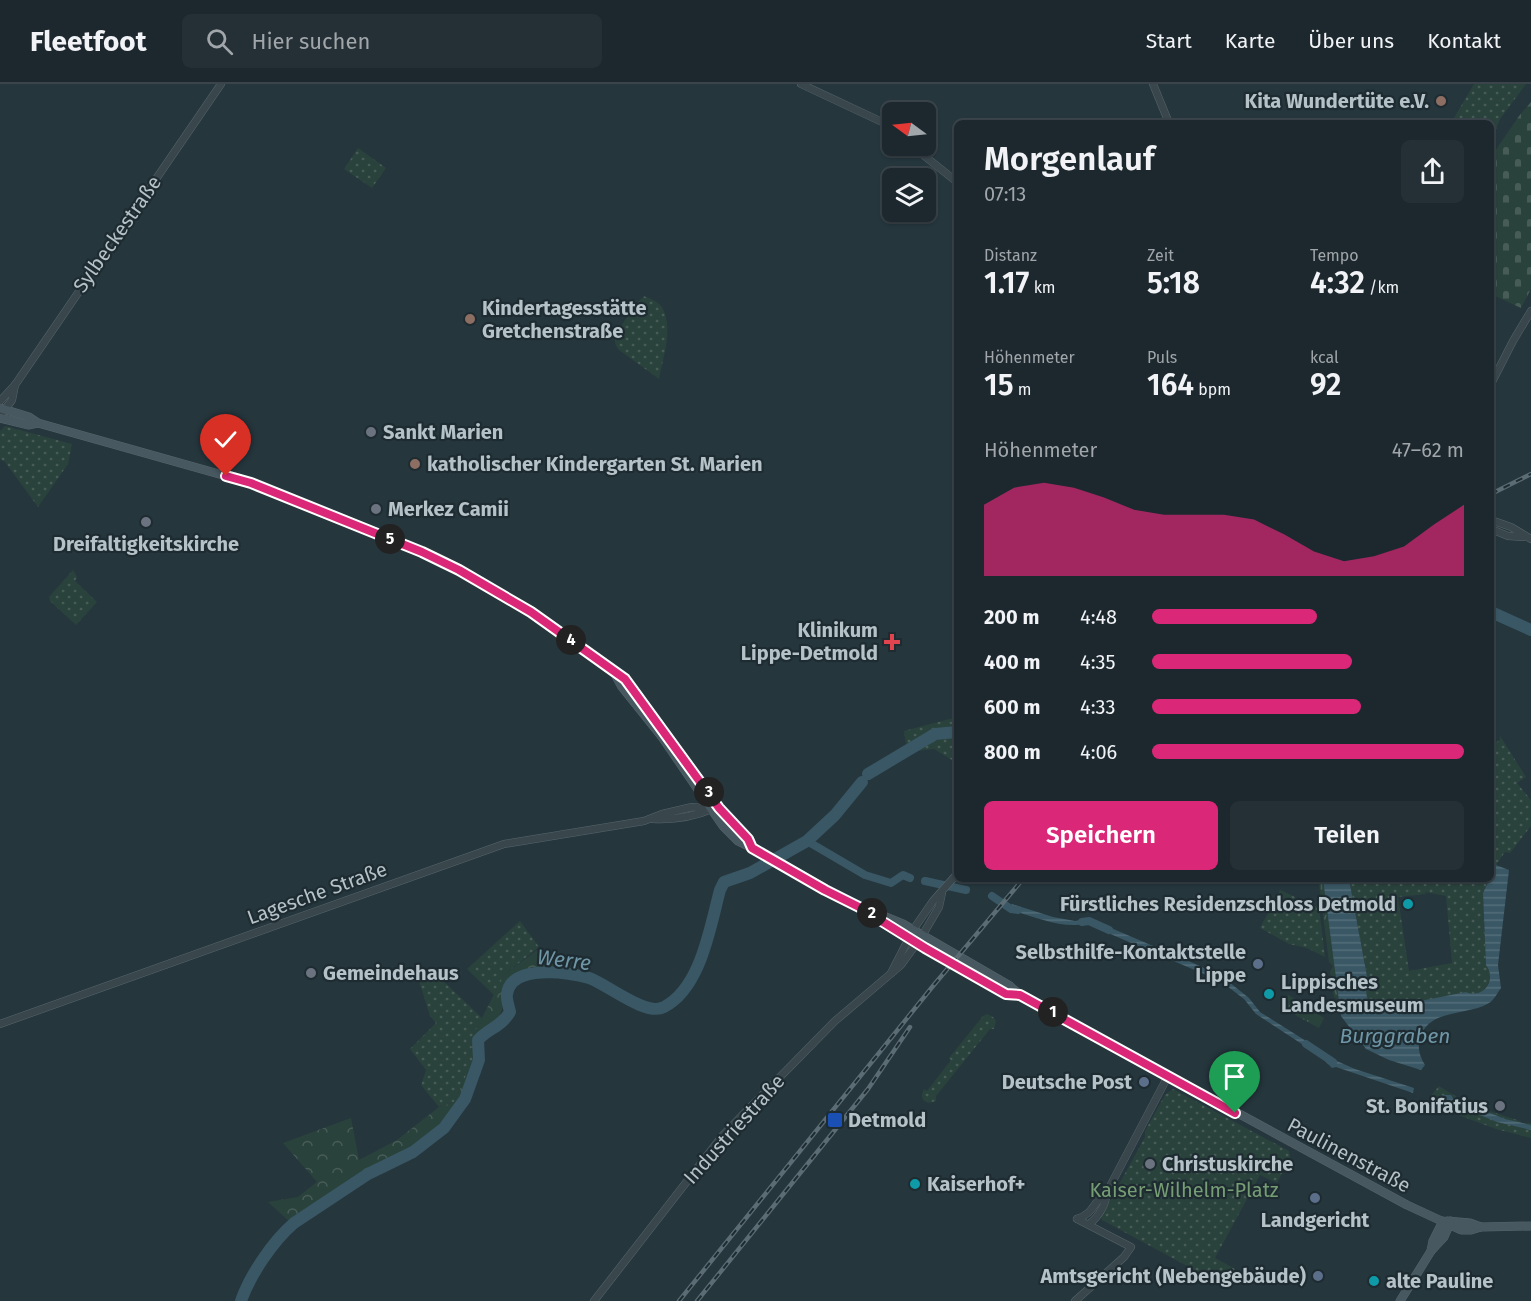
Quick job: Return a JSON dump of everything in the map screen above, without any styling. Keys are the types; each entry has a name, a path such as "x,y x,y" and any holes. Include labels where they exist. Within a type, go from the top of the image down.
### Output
{"main road":[{"name":"Paulinenstraße","path":"1,413 29,417 38,423 251,483 422,552 459,570 531,612 615,674 622,687 716,808 723,826 738,842 873,914 880,920 1010,986 1020,995 1345,1172 1461,1230 1481,1227 1531,1226"},
{"path":"1400,1301 1431,1251 1444,1237 1448,1222"}],"street":[{"name":"Sylbeckestraße","path":"0,401 15,385 221,84"},
{"path":"801,84 882,122"},
{"path":"1153,84 1168,120"},
{"path":"924,156 954,180"},
{"path":"1494,378 1531,311"},
{"name":"Sylbeckestraße","path":"1,413 14,395 15,385"},
{"path":"1494,521 1511,527 1528,538"},
{"path":"1494,530 1508,536 1528,538"},
{"name":"Lagesche Straße","path":"0,1024 504,844 653,819 663,820 697,815 716,808"},
{"name":"Industriestraße","path":"891,973 911,934 928,908 954,878"},
{"name":"Industriestraße","path":"594,1301 723,1136 835,1021 901,965 920,940 939,907 946,889"},
{"path":"1089,1224 1099,1214 1107,1199 1107,1192 1168,1076"},
{"path":"1075,1301 1124,1257 1131,1247 1077,1219 1087,1216 1101,1196 1107,1192"}],"green space":[{"path":"1474,84 1526,84 1500,119 1494,134 1494,120 1453,120"},
{"path":"1531,102 1531,289 1521,308 1494,295 1494,153"},
{"path":"358,148 386,168 372,188 344,169"},
{"path":"644,296 660,304 666,317 666,344 659,379 619,350 615,342 623,324"},
{"path":"5,426 72,444 68,464 38,507 5,462 0,459 0,431"},
{"path":"73,570 77,577 75,581 97,602 76,625 50,601 49,597"},
{"path":"954,718 954,761 934,749 907,752 904,731"},
{"path":"1500,736 1526,777 1517,783 1531,800 1531,826 1510,853 1505,852 1494,870 1494,743 1500,740"},
{"path":"1323,882 1339,1000 1334,997 1330,972 1333,966 1329,962 1319,884"},
{"path":"1350,882 1488,882 1483,893 1486,965 1490,977 1482,991 1478,994 1396,1006 1385,1012 1372,1008 1366,992 1369,986","holes":["1425,892 1446,896 1452,963 1409,971 1398,897 1426,894"]},
{"path":"1280,890 1295,897 1299,906 1319,906 1325,957 1307,948 1289,944 1260,928"},
{"path":"520,921 539,947 504,975 494,995 467,969"},
{"path":"537,950 555,966 590,971 590,974 542,970 517,974 509,979 498,1019 475,1042 477,1060 461,1100 441,1124 407,1149 364,1170 290,1222 268,1202 298,1197 317,1182 283,1143 351,1118 359,1160 397,1140 439,1107 454,1102 473,1060 470,1041 504,975"},
{"path":"439,977 482,1018 470,1041 473,1060 454,1102 439,1107 421,1085 426,1070 410,1049 436,1023 430,1016 419,981"},
{"path":"1288,995 1324,1018 1319,1028 1284,1009 1289,1002 1286,1000"},
{"path":"987,1014 996,1021 994,1029 990,1029 936,1096 936,1101 929,1103 925,1101 922,1098 924,1089 927,1091 951,1060 949,1058"},
{"path":"1439,1086 1478,1106 1521,1123 1531,1123 1531,1138 1496,1129 1429,1104 1430,1097"},
{"name":"Kaiser-Wilhelm-Platz","path":"1173,1089 1289,1151 1290,1158 1277,1183 1260,1175 1215,1258 1235,1269 1226,1287 1102,1220 1101,1217 1145,1137 1145,1131 1165,1095"}],"water":[{"name":"Burggraben","path":"1496,865 1509,870 1498,965 1501,988 1496,996 1481,1007 1440,1017 1431,1022 1424,1029 1419,1042 1425,1065 1421,1070 1389,1060 1366,1049 1341,1016 1323,882 1350,882 1369,987 1366,992 1367,996 1373,1008 1383,1013 1395,1006 1466,992 1478,993 1487,987 1490,977 1486,965 1483,893 1488,882 1494,882"},
{"path":"1012,904 1053,917 1075,921 1090,919 1088,923 1079,925 1059,924 1011,910 1009,908"},
{"path":"1104,925 1213,973 1211,977 1101,930"},
{"path":"1229,982 1249,998 1260,1012 1314,1046 1311,1050 1256,1014 1244,999 1227,986"},
{"path":"1328,1057 1355,1069 1414,1088 1413,1093 1336,1067 1332,1068 1325,1061"},
{"path":"1443,1095 1451,1095 1453,1098 1505,1119 1531,1125 1531,1130 1497,1122 1440,1099"}],"waterway":[{"name":"Werre","path":"1494,613 1531,630"},
{"name":"Werre","path":"868,774 935,734 954,732"},
{"name":"Werre","path":"241,1301 263,1259 294,1223 368,1174 413,1152 444,1128 465,1099 479,1060 478,1040 503,1021 510,1012 507,994 511,984 529,974 542,972 568,974 597,981 647,1008 664,1007 677,998 695,971 708,938 724,882 750,873 807,841 835,815 862,782"},
{"path":"807,841 865,875 891,883 903,875 910,878"},
{"path":"925,881 966,890"},
{"path":"992,896 1011,909 1018,910"},
{"path":"1082,922 1089,921 1109,930"},
{"path":"1306,1044 1333,1062"}],"railway":[{"path":"1494,492 1531,474"},
{"path":"679,1301 933,986 1020,882"},
{"path":"697,1301 868,1089 910,1027"}],"place":[{"name":"Kita Wundertüte e.V.","path":"1441,101"},
{"name":"Kindertagesstätte Gretchenstraße","path":"470,319"},
{"name":"Sankt Marien","path":"371,432"},
{"name":"katholischer Kindergarten St. Marien","path":"415,464"},
{"name":"Merkez Camii","path":"376,509"},
{"name":"Dreifaltigkeitskirche","path":"146,522"},
{"name":"Klinikum Lippe-Detmold","path":"892,642"},
{"name":"Fürstliches Residenzschloss Detmold","path":"1408,904"},
{"name":"Selbsthilfe-Kontaktstelle Lippe","path":"1258,964"},
{"name":"Gemeindehaus","path":"311,973"},
{"name":"Lippisches Landesmuseum","path":"1269,994"},
{"name":"Deutsche Post","path":"1144,1082"},
{"name":"St. Bonifatius","path":"1500,1106"},
{"name":"Detmold","path":"835,1120"},
{"name":"Christuskirche","path":"1150,1164"},
{"name":"Kaiserhof+","path":"915,1184"},
{"name":"Landgericht","path":"1315,1198"},
{"name":"Amtsgericht (Nebengebäude)","path":"1318,1276"},
{"name":"alte Pauline","path":"1374,1281"}],"route":[{"path":"226,476 251,483 422,552 459,570 531,612 625,679 709,791 719,808 748,839 752,848 825,890 873,914 925,948 1006,994 1020,995 1235,1113"}]}
